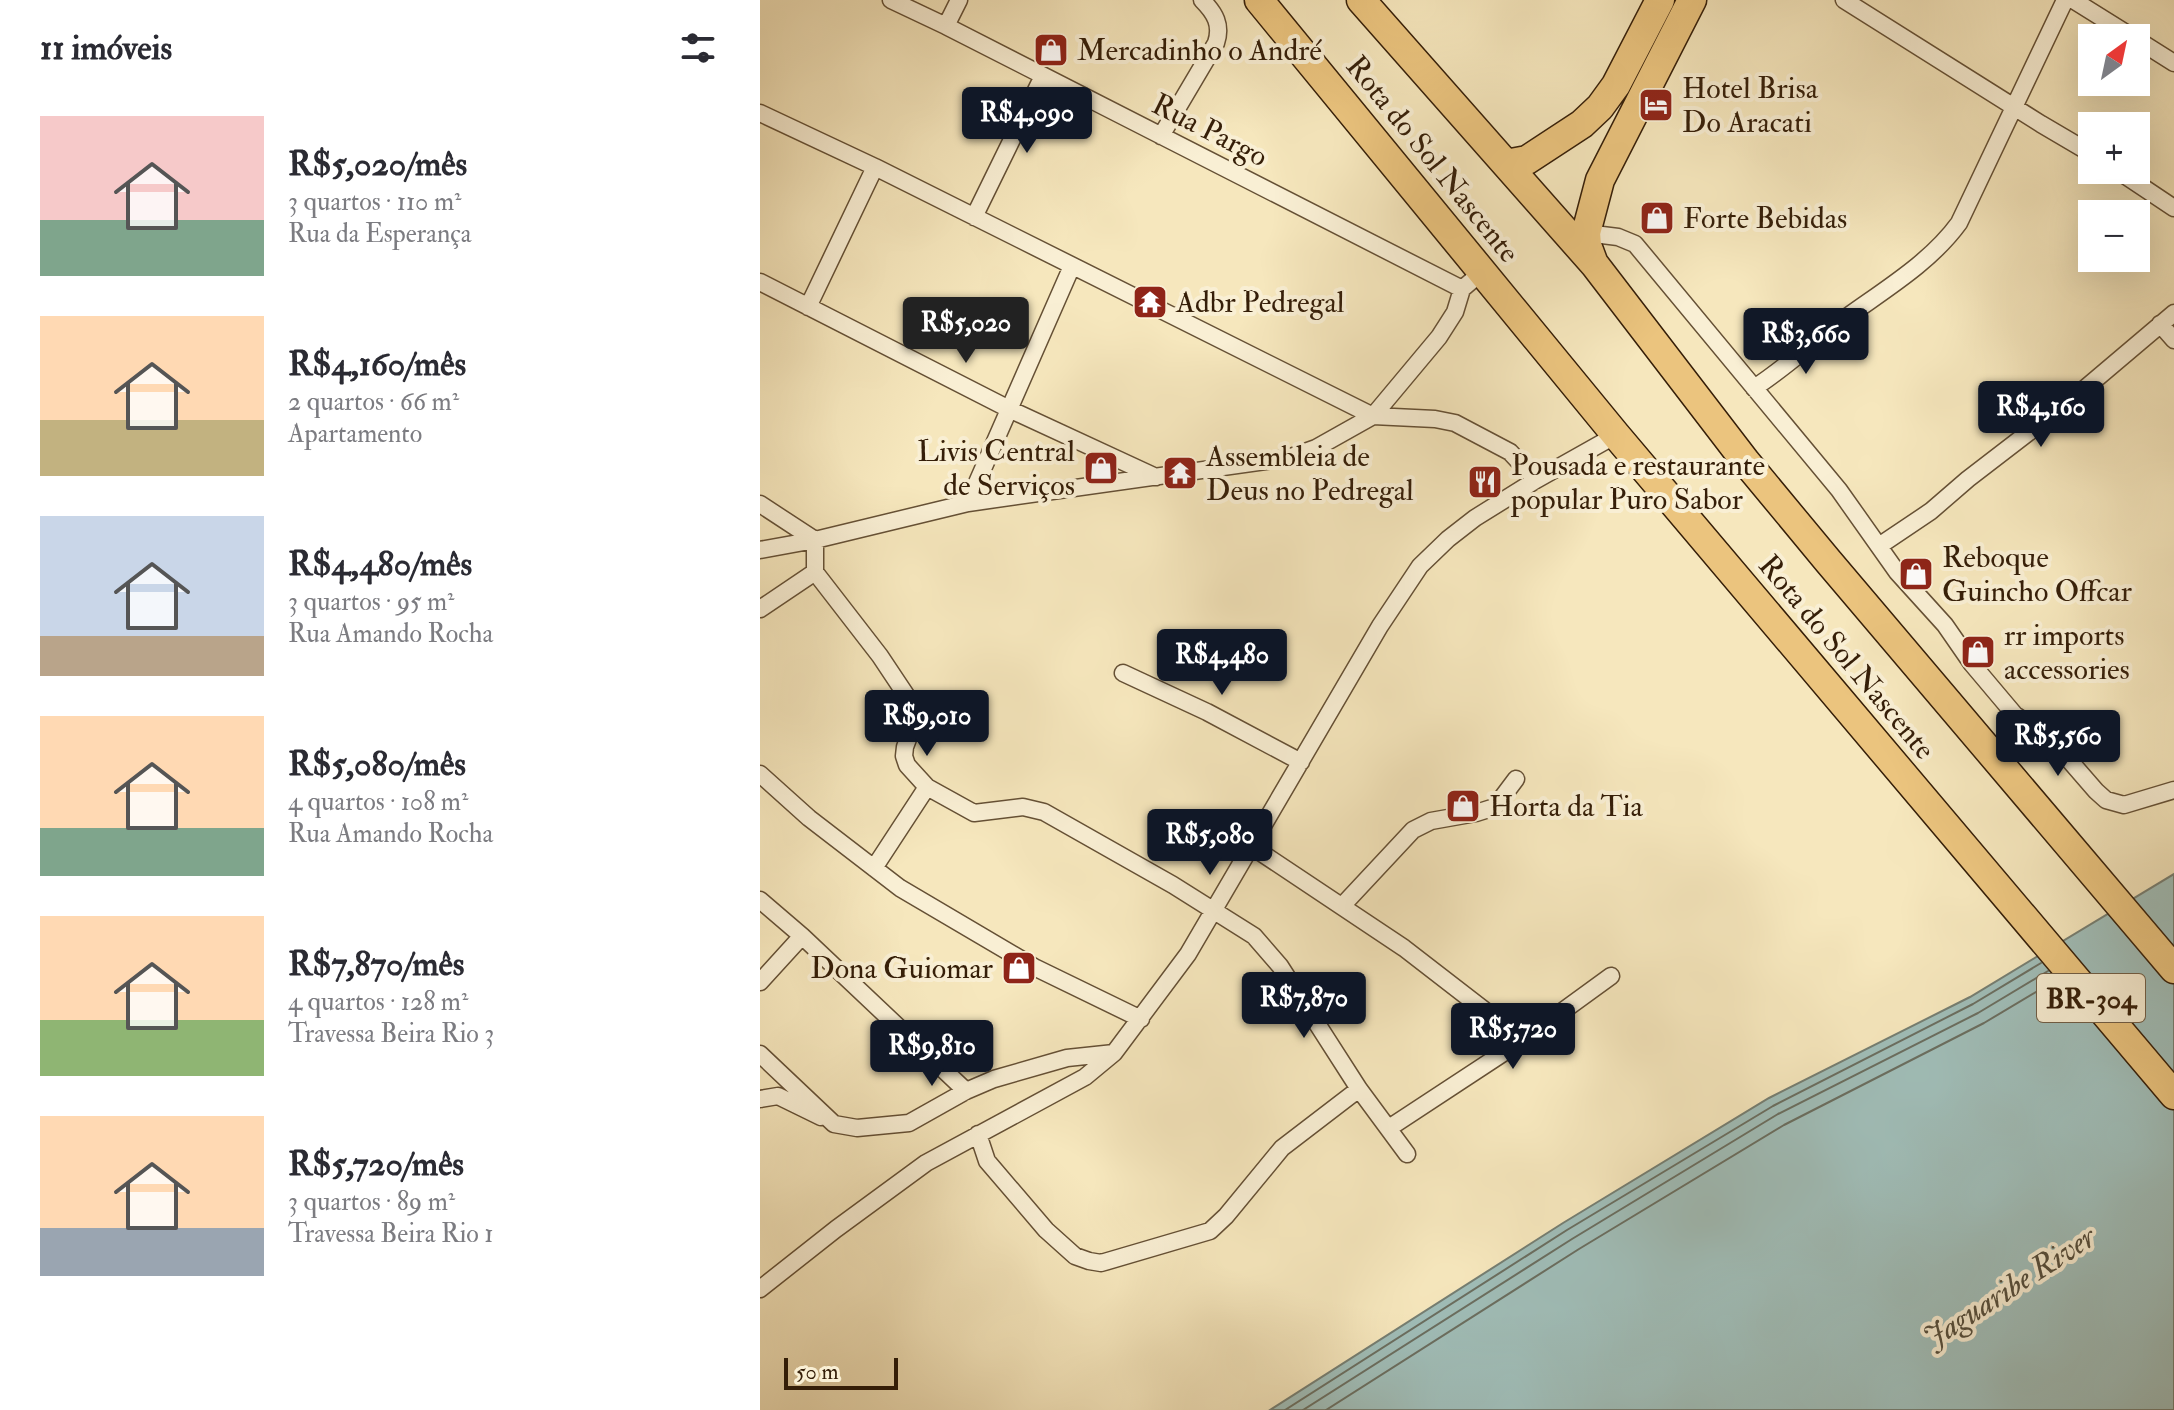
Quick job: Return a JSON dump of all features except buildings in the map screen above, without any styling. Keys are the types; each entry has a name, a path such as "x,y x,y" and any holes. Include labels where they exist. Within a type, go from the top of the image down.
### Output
{"highway":[{"name":"Rota do Sol Nascente","path":"1259,0 1472,280 1616,435 2174,1095"},
{"name":"Rota do Sol Nascente","path":"1361,0 1595,265 1746,462 1837,573 2174,969"},
{"path":"1506,164 1527,160 1582,124 1600,107 1616,85 1660,0"},
{"path":"1595,265 1586,233 1600,180 1692,0"}],"street":[{"name":"Rua Pargo","path":"891,0 1161,136 1472,280"},
{"path":"946,26 959,0"},
{"path":"1161,136 1220,32 1218,22 1202,0"},
{"path":"1844,0 2078,145"},
{"path":"1754,388 1791,363 1946,241 1959,223 2065,0"},
{"path":"2073,0 2111,24"},
{"path":"2150,48 2174,63"},
{"path":"974,217 1043,76"},
{"path":"760,113 875,167 1373,416 1455,423 1510,452 1536,480"},
{"path":"808,307 875,167"},
{"path":"2138,184 2174,208"},
{"path":"1586,233 1618,237 1635,244 1839,490 1897,572 1945,625 1972,664 2015,715 2050,738 2106,800 2124,805 2174,790"},
{"path":"968,503 1072,266"},
{"path":"760,550 968,503 1288,458 1316,448 1373,416 1439,337 1472,280"},
{"path":"760,282 1009,409 1157,478"},
{"path":"1879,546 1931,511 2076,396 2174,313"},
{"path":"2160,324 2174,340"},
{"path":"760,1289 926,1163 1085,1077 1114,1053 1188,954 1380,626 1420,566 1475,518 1616,435"},
{"path":"760,504 815,540"},
{"path":"815,540 815,572 880,656 908,698 915,720 904,756 907,765 927,787 974,813 1023,807 1044,812 1173,885 1254,936 1280,966 1359,1089 1407,1154"},
{"path":"760,609 815,572"},
{"path":"1123,673 1207,712 1301,762"},
{"path":"760,774 809,818 900,888 1034,967 1141,1019"},
{"path":"1342,906 1413,830 1431,821 1495,807 1516,779"},
{"path":"874,868 927,787"},
{"path":"1251,846 1404,948 1523,1040"},
{"path":"760,900 966,1091"},
{"path":"760,982 802,936"},
{"path":"1389,1128 1523,1040 1611,976"},
{"path":"760,1099 778,1096 834,1124 857,1128 909,1123 994,1079 1067,1058 1114,1053"},
{"path":"760,1054 834,1124"},
{"path":"978,1134 987,1161 1046,1230 1075,1256 1101,1263 1210,1231 1282,1148 1359,1089"}],"water":[{"name":"Jaguaribe River","path":"2174,874 2174,1410 1270,1410 1563,1223 1769,1098 1970,997"}],"place":[{"name":"Mercadinho o André","path":"1051,50"},
{"name":"Hotel Brisa Do Aracati","path":"1656,105"},
{"name":"Forte Bebidas","path":"1657,218"},
{"name":"Adbr Pedregal","path":"1150,302"},
{"name":"Livis Central de Serviços","path":"1101,468"},
{"name":"Assembleia de Deus no Pedregal","path":"1180,473"},
{"name":"Pousada e restaurante popular Puro Sabor","path":"1485,482"},
{"name":"Reboque Guincho Offcar","path":"1916,574"},
{"name":"rr imports accessories","path":"1978,652"},
{"name":"Horta da Tia","path":"1463,806"},
{"name":"Dona Guiomar","path":"1019,968"}]}
